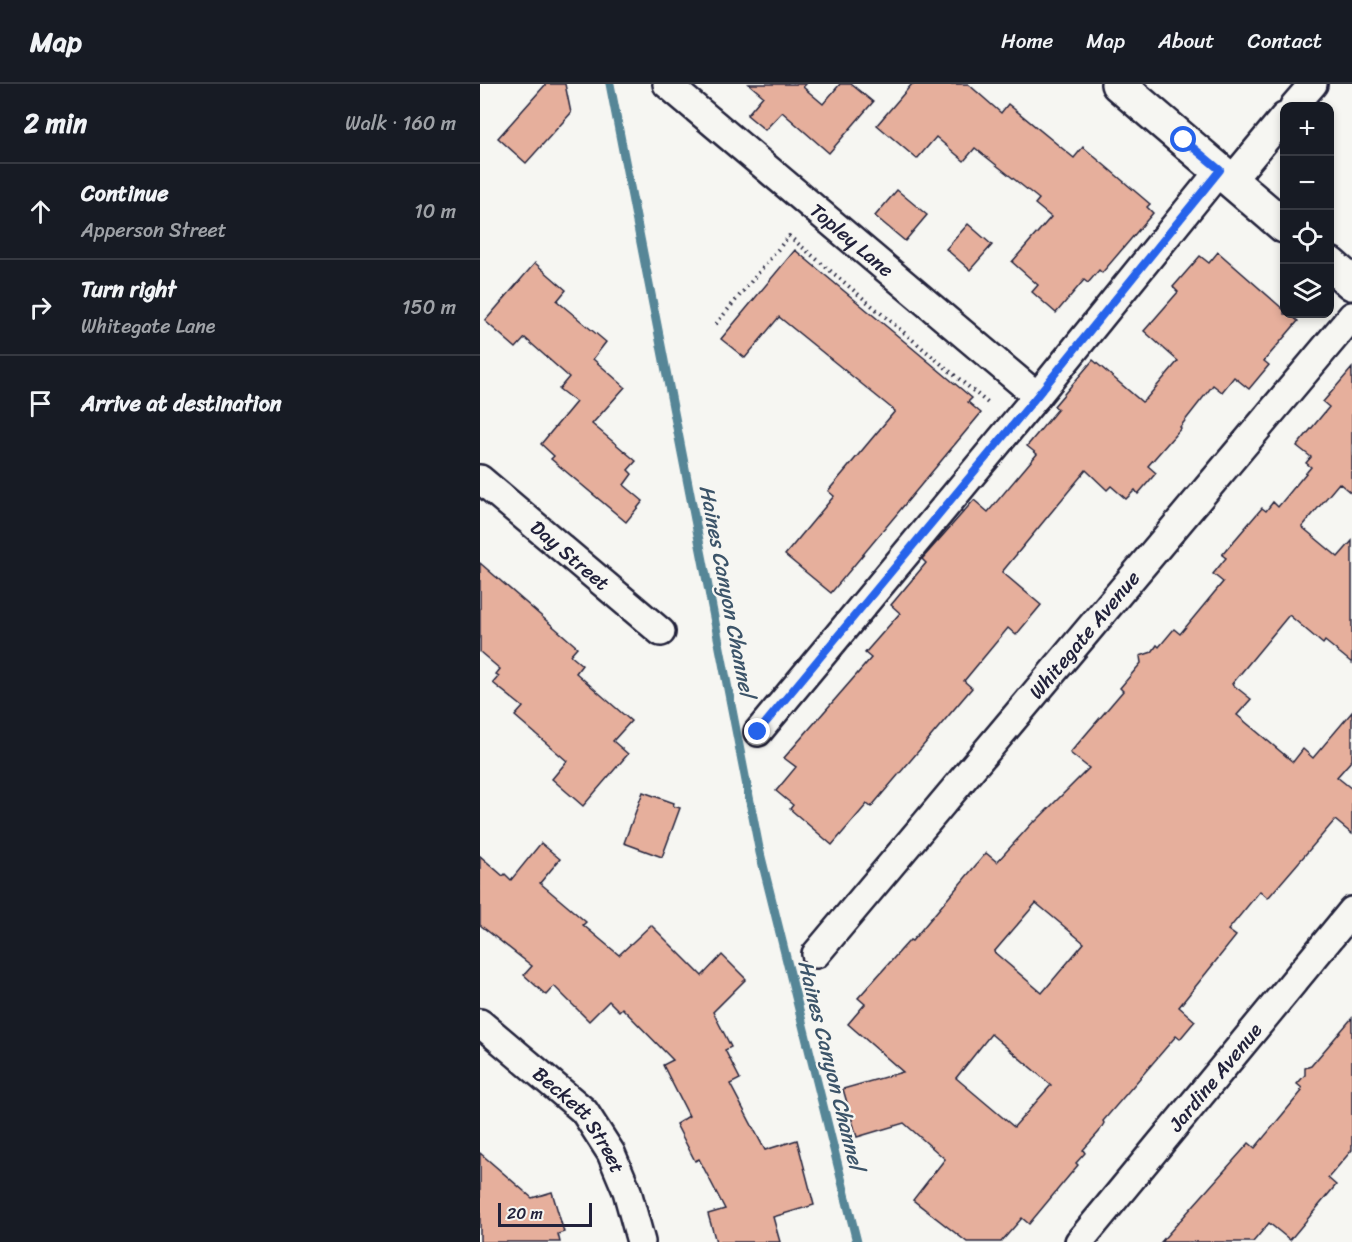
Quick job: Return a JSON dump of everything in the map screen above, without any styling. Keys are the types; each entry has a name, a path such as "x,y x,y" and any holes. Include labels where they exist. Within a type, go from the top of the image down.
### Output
{"street":[{"name":"Topley Lane","path":"667,84 1037,396"},
{"path":"1118,84 1280,223"},
{"path":"1297,102 1313,84"},
{"path":"758,732 1037,396 1226,176 1280,121"},
{"path":"1334,268 1352,283"},
{"name":"Whitegate Avenue","path":"816,954 1352,316"},
{"name":"Day Street","path":"480,479 661,632"},
{"name":"Jardine Avenue","path":"1079,1242 1352,911"},
{"name":"Beckett Street","path":"480,1023 584,1111 611,1153 627,1191 640,1242"}],"path":[{"path":"716,324 789,236 993,408"}],"building":[{"path":"546,84 565,84 571,113 526,163 498,138"},
{"path":"749,84 806,84 803,87 823,104 840,84 851,84 873,102 829,153 782,112 765,130 747,115 763,96"},
{"path":"912,84 968,84 1001,113 1008,104 1074,158 1083,147 1150,204 1147,207 1153,213 1102,273 1099,270 1088,283 1084,280 1056,313 1032,292 1038,285 1012,262 1051,217 1035,204 1039,199 975,148 964,161 936,137 917,159 877,125"},
{"path":"897,190 927,215 905,241 875,216"},
{"path":"968,224 992,245 970,270 946,249"},
{"path":"795,250 972,398 968,402 981,413 831,593 785,555 834,496 828,491 895,411 779,317 745,358 721,339"},
{"path":"1218,252 1280,306 1280,318 1294,318 1298,321 1264,361 1269,365 1249,389 1234,377 1222,392 1213,385 1181,428 1148,466 1156,473 1138,494 1135,490 1126,499 1111,486 1107,490 1086,470 1002,572 1041,605 1016,635 1008,628 964,681 972,688 871,807 867,804 832,845 790,809 793,805 776,791 796,767 784,758 871,658 865,653 900,613 891,605 926,563 922,559 974,500 988,512 1037,454 1027,446 1058,409 1054,406 1093,360 1142,402 1146,399 1178,361 1144,331 1178,292 1173,287 1200,256 1209,263"},
{"path":"535,263 566,290 557,301 606,342 593,359 625,387 592,424 636,461 628,470 632,474 624,485 643,501 626,522 551,459 554,456 541,444 576,402 559,389 569,377 525,338 516,348 485,321"},
{"path":"1352,368 1352,494 1339,483 1302,527 1338,557 1352,541 1352,663 1325,641 1323,644 1289,615 1232,684 1251,699 1237,715 1293,762 1303,749 1313,758 1352,712 1352,760 1337,777 1352,789 1352,834 1335,820 1268,898 1260,891 1228,930 1236,936 1179,1007 1195,1021 1180,1039 1176,1036 1103,1121 1099,1132 1083,1150 1085,1153 1076,1163 1078,1165 1029,1224 1022,1218 1001,1242 967,1242 913,1200 945,1159 904,1123 857,1137 843,1089 903,1072 848,1024 865,1004 858,998 910,940 912,941 986,853 997,862 1034,821 1089,768 1070,753 1123,691 1120,688 1141,663 1140,656 1152,652 1157,645 1159,647 1174,629 1180,634 1223,582 1213,574 1226,558 1222,555 1262,508 1266,511 1273,502 1278,507 1311,467 1306,463 1311,457 1297,446 1329,407 1323,402","holes":["1036,903 1084,943 1042,993 994,952","991,1034 1051,1085 1014,1127 956,1078"]},
{"path":"480,563 577,647 570,655 582,665 576,673 631,721 613,741 628,754 583,806 552,779 567,761 515,716 523,707 493,683 499,676 496,674 500,669 480,652"},
{"path":"643,792 674,803 673,806 680,808 662,857 624,843"},
{"path":"541,843 560,859 540,883 586,922 583,925 619,955 651,925 702,976 722,955 746,979 713,1012 731,1047 725,1050 740,1079 730,1084 765,1150 797,1140 814,1205 773,1217 780,1242 716,1242 708,1214 725,1209 699,1159 695,1161 676,1124 689,1116 663,1065 673,1060 622,1008 619,1011 609,1001 589,1021 554,986 546,995 524,975 532,966 480,925 480,856 511,880"},
{"path":"1352,1018 1352,1150 1328,1178 1336,1185 1290,1240 1269,1223 1253,1242 1161,1242 1249,1143 1255,1148 1302,1091 1297,1084 1305,1075 1305,1068 1311,1066"},
{"path":"480,1153 532,1198 552,1192 564,1232 558,1234 560,1242 480,1242"}],"waterway":[{"name":"Haines Canyon Channel","path":"610,84 760,853 857,1242"}],"route":[{"path":"758,732 1037,396 1220,170 1184,140"}]}
